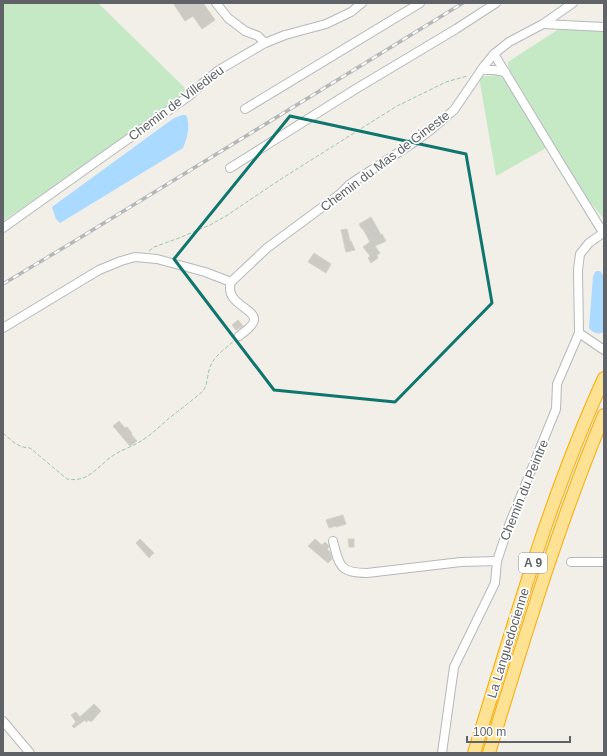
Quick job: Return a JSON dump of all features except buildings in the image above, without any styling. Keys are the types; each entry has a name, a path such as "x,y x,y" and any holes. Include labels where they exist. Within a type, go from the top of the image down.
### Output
{"highway":[{"name":"La Languedocienne","path":"474,753 541,539 570,459 604,378"},
{"name":"La Languedocienne","path":"489,753 550,557 575,487 604,415"}],"street":[{"path":"216,3 228,18 258,36 265,43"},
{"name":"Chemin de Villedieu","path":"3,228 190,96 219,70 265,43 286,35 326,24 351,12 362,3"},
{"path":"245,109 420,3"},
{"path":"230,168 496,3"},
{"name":"Chemin du Mas de Gineste","path":"231,282 267,248 340,194 350,184 416,141 454,110 480,71 494,54 509,42 543,24 573,3"},
{"path":"543,24 604,27"},
{"path":"494,54 604,233"},
{"path":"480,71 494,70 505,72"},
{"name":"Chemin du Peintre","path":"442,753 454,667 495,583 497,560 509,525 556,409 557,384 579,333 578,270 580,254 589,243 604,233"},
{"path":"3,328 99,270 135,257 157,258 205,272 231,282 229,287 230,294 253,315 254,320 252,325 239,336"},
{"path":"579,333 604,350"},
{"path":"333,541 337,559 342,567 354,573 367,573 460,562 497,560"},
{"path":"571,562 604,562"},
{"path":"3,723 30,753"}],"path":[{"path":"146,258 147,253 154,247 210,225 226,216 281,179 397,106 446,82 480,71"},
{"path":"3,433 19,446 30,448 67,479 74,481 83,479 112,456 132,447 148,436 204,391 213,360 239,336"}],"highlighted area":[{"path":"290,116 466,154 492,303 395,402 274,390 174,259"}],"green space":[{"path":"3,3 98,3 188,91 185,97 3,221"},
{"path":"562,27 604,31 604,219 591,203 587,204 509,78 508,62"},
{"path":"497,75 506,80 546,148 496,176 479,77"}],"water":[{"path":"186,115 188,123 187,136 183,148 60,223 56,219 52,207 174,118"},
{"path":"597,271 600,271 604,276 604,332 600,333 594,332 589,328 593,277"}],"railway":[{"path":"3,284 463,3"}]}
